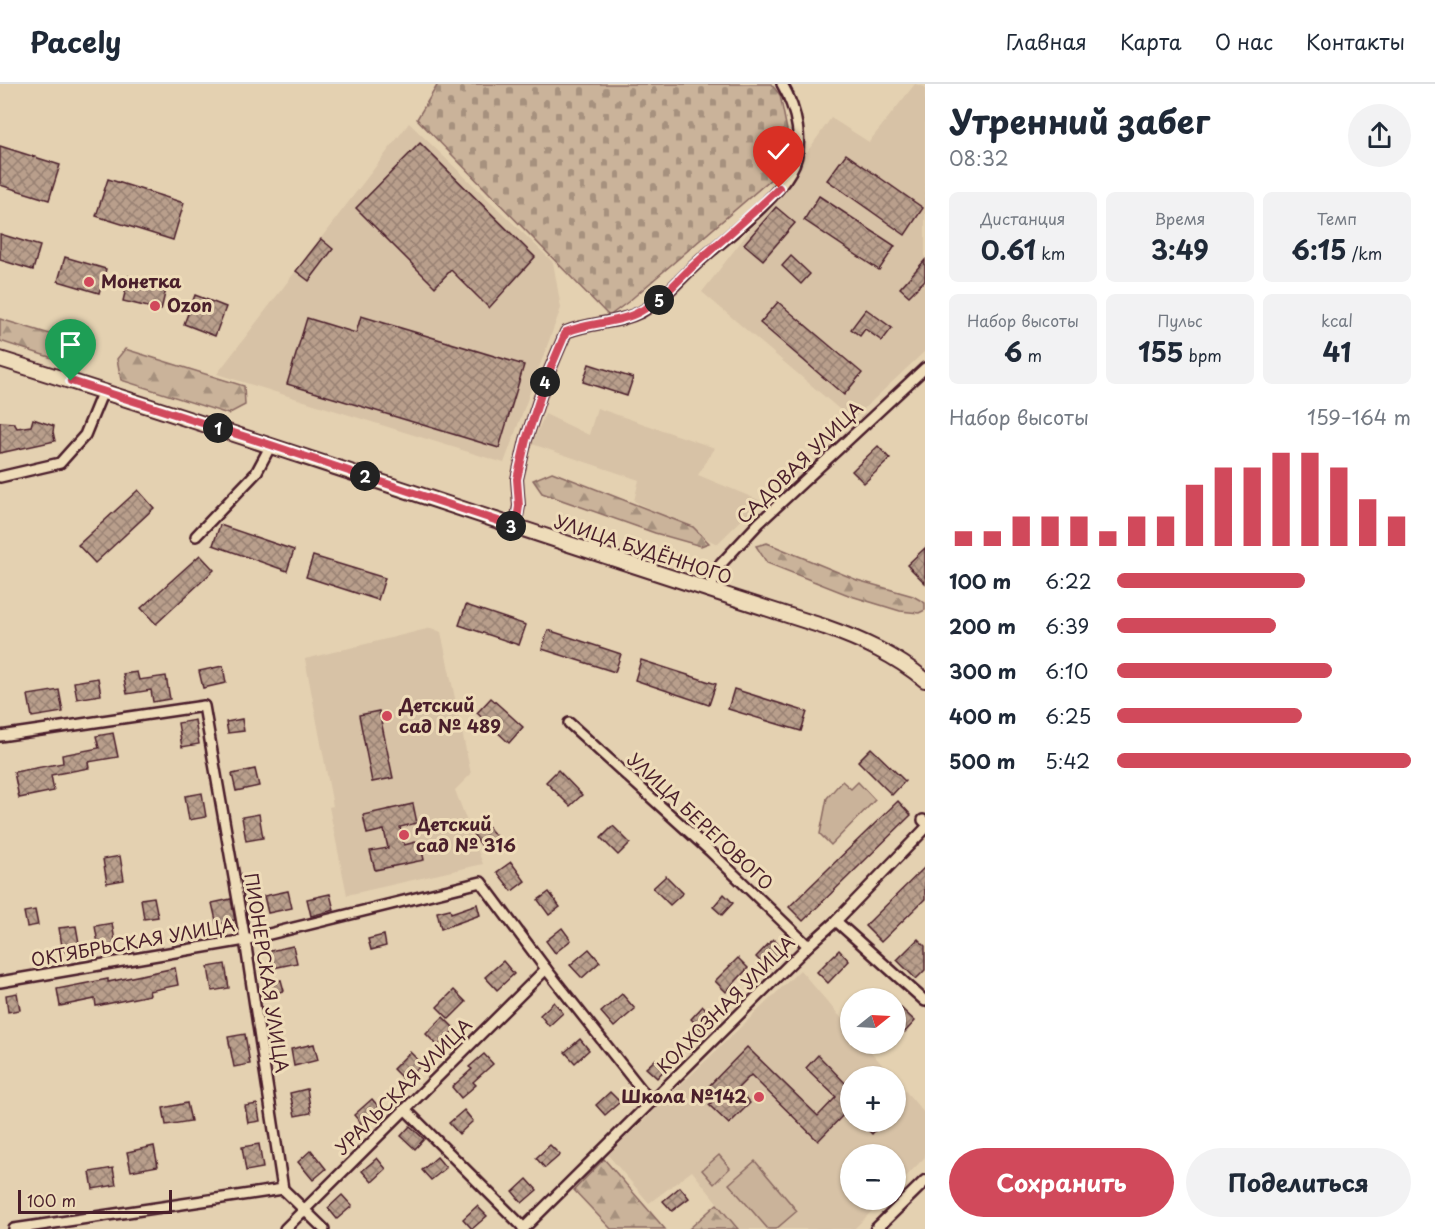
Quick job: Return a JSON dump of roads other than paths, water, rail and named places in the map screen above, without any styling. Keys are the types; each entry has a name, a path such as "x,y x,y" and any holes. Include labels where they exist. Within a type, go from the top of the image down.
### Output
{"main road":[{"name":"УЛИЦА БУДЁННОГО","path":"0,359 271,445 864,641 893,656 925,680"}],"street":[{"path":"516,527 519,506 517,479 526,440 546,379 566,332 579,326 624,319 658,301 689,269 748,219 779,188 792,170 799,147 796,122 789,96 782,84"},
{"name":"САДОВАЯ УЛИЦА","path":"710,590 720,566 759,523 923,374"},
{"path":"0,477 60,463 85,435 103,391"},
{"path":"196,536 256,473 271,445"},
{"name":"ПИОНЕРСКАЯ УЛИЦА","path":"0,736 204,705 245,940 283,1189"},
{"name":"УЛИЦА БЕРЕГОВОГО","path":"569,723 710,851 808,946"},
{"name":"КОЛХОЗНАЯ УЛИЦА","path":"524,1228 808,946 836,921 924,823"},
{"name":"ОКТЯБРЬСКАЯ УЛИЦА","path":"0,982 245,940 481,882 546,969"},
{"path":"836,921 925,1001"},
{"path":"546,969 651,1102"},
{"name":"УРАЛЬСКАЯ УЛИЦА","path":"285,1229 546,969"},
{"path":"405,1109 524,1228"},
{"path":"876,1229 925,1181"},
{"path":"14,1229 283,1189 324,1229"}],"place":[{"name":"Монетка","path":"89,282"},
{"name":"Ozon","path":"155,306"},
{"name":"Детский сад № 489","path":"387,716"},
{"name":"Детский сад № 316","path":"404,835"},
{"name":"Школа №142","path":"759,1097"}]}
